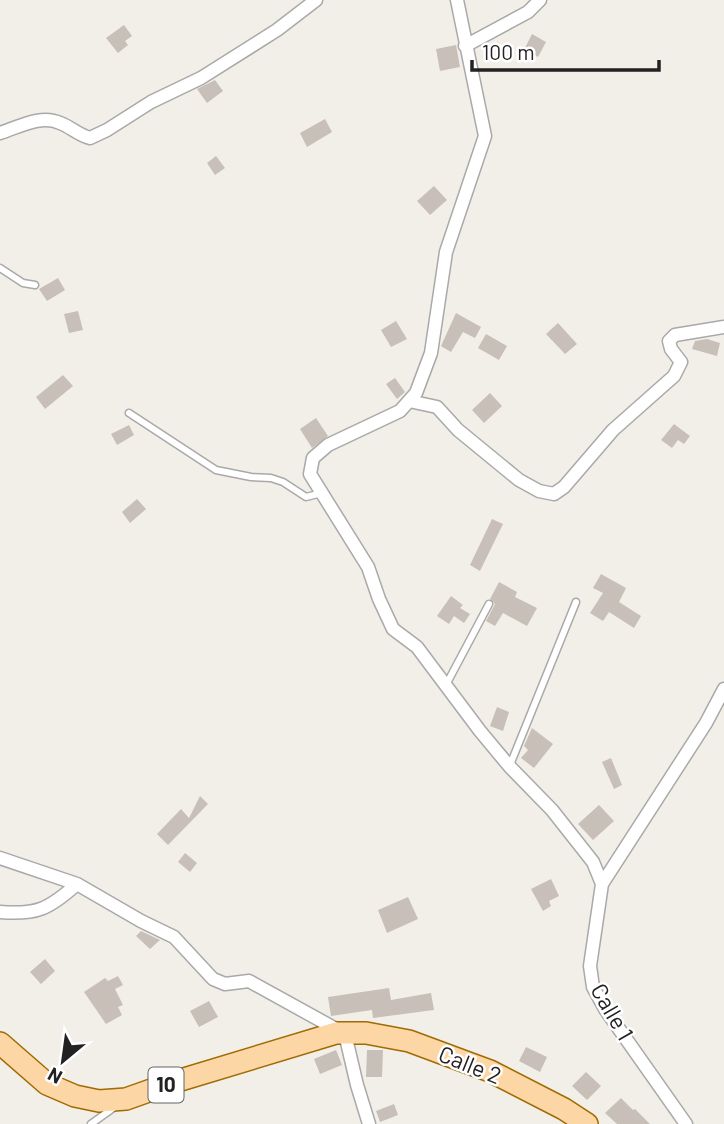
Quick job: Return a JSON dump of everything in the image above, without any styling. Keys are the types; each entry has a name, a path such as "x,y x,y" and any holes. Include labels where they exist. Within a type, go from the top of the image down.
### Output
{"main road":[{"name":"Calle 2","path":"345,1034 366,1033 409,1041 490,1070 587,1124"},
{"name":"10","path":"0,1043 47,1084 75,1096 99,1101 126,1099 335,1034 345,1034"}],"street":[{"path":"0,133 44,118 61,123 77,135 90,138 151,102 201,78 277,30 316,0"},
{"path":"457,0 485,136 446,252 431,354 416,393 400,411 327,445 313,458 310,474 368,567 393,629 417,647 510,767 552,810 593,862 602,884"},
{"path":"465,46 528,12 540,0"},
{"path":"409,401 437,407 458,430 519,480 539,491 554,494 613,430 674,376 681,362 668,341 675,335 724,327"},
{"path":"602,884 706,723 724,689"},
{"path":"0,858 77,884 174,937 213,979 225,984 249,981 345,1034 369,1124"},
{"path":"0,912 26,914 44,908 61,899 77,884"},
{"name":"Calle 1","path":"602,884 590,966 593,987 605,1009 686,1124"}],"lane":[{"path":"0,268 23,283 35,285"},
{"path":"129,413 216,470 271,478 283,482 306,497 322,493"},
{"path":"510,767 576,602"},
{"path":"446,685 489,604"},
{"path":"91,1124 126,1099"}],"building":[{"path":"124,25 132,36 125,41 128,45 118,53 106,38"},
{"path":"532,34 546,42 538,57 524,50"},
{"path":"456,45 460,67 440,71 436,49"},
{"path":"215,80 223,91 207,103 197,89"},
{"path":"325,119 332,132 307,147 300,133"},
{"path":"216,156 225,168 215,175 207,163"},
{"path":"434,186 447,200 430,215 417,201"},
{"path":"58,278 65,290 47,301 39,289"},
{"path":"78,311 83,330 69,333 64,314"},
{"path":"456,313 481,327 475,338 463,332 451,352 441,346"},
{"path":"396,321 407,339 391,347 381,330"},
{"path":"558,323 577,344 565,354 546,334"},
{"path":"486,334 507,346 499,360 478,348"},
{"path":"707,339 720,343 717,356 692,349 695,341"},
{"path":"63,375 73,386 45,409 36,397"},
{"path":"395,378 405,392 397,399 386,384"},
{"path":"490,393 502,406 484,423 472,410"},
{"path":"316,418 328,436 312,448 300,429"},
{"path":"674,424 690,436 684,444 678,440 672,448 661,440"},
{"path":"129,425 134,435 117,445 111,434"},
{"path":"137,499 146,509 130,523 122,512"},
{"path":"492,519 503,524 480,571 470,565"},
{"path":"601,574 626,588 619,602 641,616 634,628 609,612 603,621 590,613 603,593 593,588"},
{"path":"499,582 517,592 515,597 537,608 527,626 503,613 495,626 486,621 495,604 490,599"},
{"path":"451,596 463,605 460,608 470,614 464,623 454,616 449,624 437,616"},
{"path":"497,707 509,712 503,731 490,726"},
{"path":"532,728 553,744 534,768 521,758 528,750 524,746"},
{"path":"611,758 622,785 614,789 602,762"},
{"path":"200,796 208,804 168,845 157,834 181,809 189,818"},
{"path":"599,805 614,821 593,840 578,824"},
{"path":"185,853 197,863 190,872 178,862"},
{"path":"551,879 559,896 549,901 551,906 543,911 531,889"},
{"path":"408,897 418,919 387,933 378,910"},
{"path":"141,931 160,940 150,949 136,936"},
{"path":"45,959 55,971 41,984 30,972"},
{"path":"118,976 123,985 115,989 123,1005 118,1007 122,1015 106,1024 84,992 105,978 108,981"},
{"path":"389,988 391,1000 431,993 434,1010 373,1018 372,1010 331,1016 328,997"},
{"path":"209,1001 218,1017 199,1027 190,1011"},
{"path":"526,1047 547,1057 540,1072 519,1061"},
{"path":"336,1050 342,1065 320,1074 314,1059"},
{"path":"367,1050 383,1050 382,1077 366,1077"},
{"path":"586,1072 601,1086 587,1100 572,1086"},
{"path":"621,1098 650,1124 617,1124 605,1113"},
{"path":"394,1104 398,1115 380,1122 376,1111"}]}
